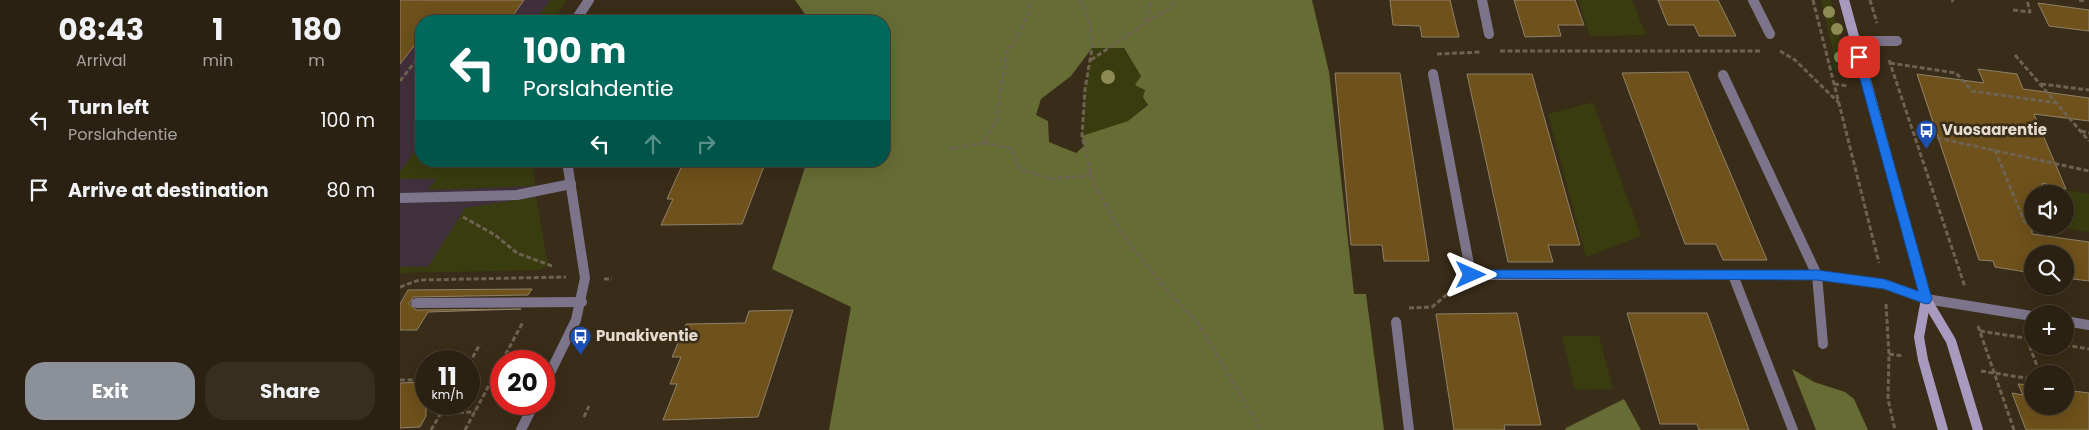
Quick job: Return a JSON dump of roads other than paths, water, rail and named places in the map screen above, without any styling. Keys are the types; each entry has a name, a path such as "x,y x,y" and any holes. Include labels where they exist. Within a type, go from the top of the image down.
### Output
{"street":[{"path":"580,15 589,0"},
{"path":"1482,0 1489,34"},
{"path":"1753,0 1770,34"},
{"path":"1844,0 1926,299 1950,342 1978,430"},
{"path":"1855,41 1897,41"},
{"path":"1433,74 1471,275 1817,275 1884,284 1926,299 2024,315"},
{"path":"1723,75 1817,275 1823,344"},
{"path":"555,363 574,325 582,302 585,278 569,167"},
{"path":"400,198 518,194 571,184"},
{"path":"1733,275 1794,430"},
{"path":"1926,299 1919,337 1923,360 1943,430"},
{"path":"416,303 582,302"},
{"path":"1396,322 1410,430"},
{"path":"2074,322 2089,325"},
{"path":"521,430 528,415"}],"place":[{"name":"Vuosaarentie","path":"1926,149"},
{"name":"Punakiventie","path":"580,355"}]}
